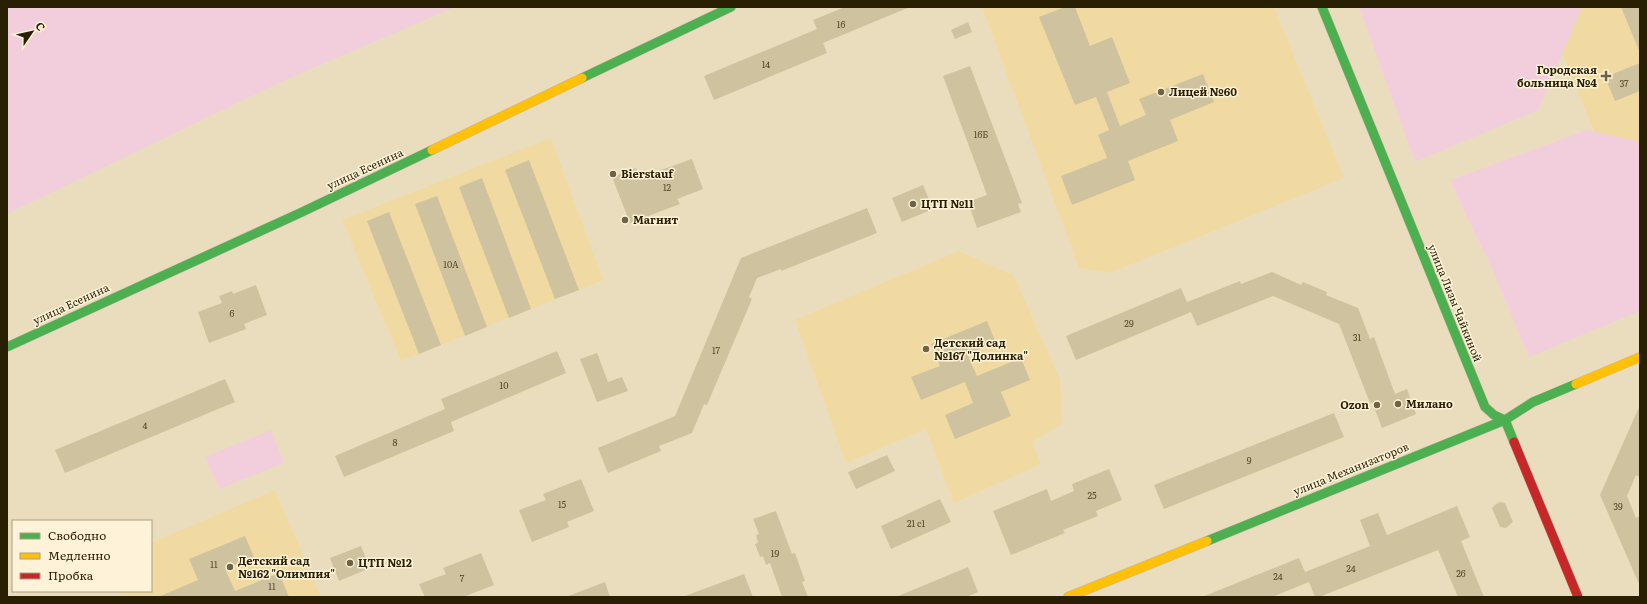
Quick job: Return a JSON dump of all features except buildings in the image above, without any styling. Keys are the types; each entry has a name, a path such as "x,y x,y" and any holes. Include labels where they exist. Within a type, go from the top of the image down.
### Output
{"street":[{"name":"улица Есенина","path":"7,347 307,210 731,7"},
{"name":"улица Лизы Чайкиной","path":"1322,7 1485,407 1494,415 1505,420"},
{"name":"улица Механизаторов","path":"1068,597 1505,420 1533,402 1640,357"},
{"path":"1505,420 1578,597"}],"shaded area":[{"path":"7,7 455,7 283,81 7,214"},
{"name":"Лицей №60","path":"982,7 1274,7 1344,178 1110,273 1079,268"},
{"path":"1359,7 1582,7 1538,110 1415,162"},
{"name":"Городская больница №4","path":"1543,7 1640,7 1640,146 1606,160"},
{"path":"1587,130 1640,142 1640,311 1529,357 1490,264 1460,203 1451,180"},
{"path":"551,138 603,280 401,361 342,220"},
{"name":"Детский сад №167 \"Долинка\"","path":"959,251 1014,276 1060,379 1062,424 1032,442 1041,464 954,503 926,429 846,463 795,320"},
{"path":"271,430 284,463 219,489 205,457"},
{"name":"Детский сад №162 \"Олимпия\"","path":"275,490 321,597 122,597 120,592 152,592 152,543"}],"traffic: fast":[{"path":"582,78 731,7"},
{"path":"1322,7 1485,407 1494,415 1505,420 1514,442"},
{"path":"7,347 300,213 432,150"},
{"path":"1207,541 1505,420 1533,402 1576,384"}],"traffic: slow":[{"path":"432,150 582,78"},
{"path":"1576,384 1640,357"},
{"path":"1068,597 1207,541"}],"traffic: jam":[{"path":"1514,442 1578,597"}],"place":[{"name":"Городская больница №4","path":"1606,76"},
{"name":"Лицей №60","path":"1161,92"},
{"name":"Bierstauf","path":"613,174"},
{"name":"ЦТП №11","path":"913,204"},
{"name":"Магнит","path":"625,220"},
{"name":"Детский сад №167 \"Долинка\"","path":"926,349"},
{"name":"Милано","path":"1398,404"},
{"name":"Ozon","path":"1377,405"},
{"name":"ЦТП №12","path":"350,563"},
{"name":"Детский сад №162 \"Олимпия\"","path":"230,567"}]}
